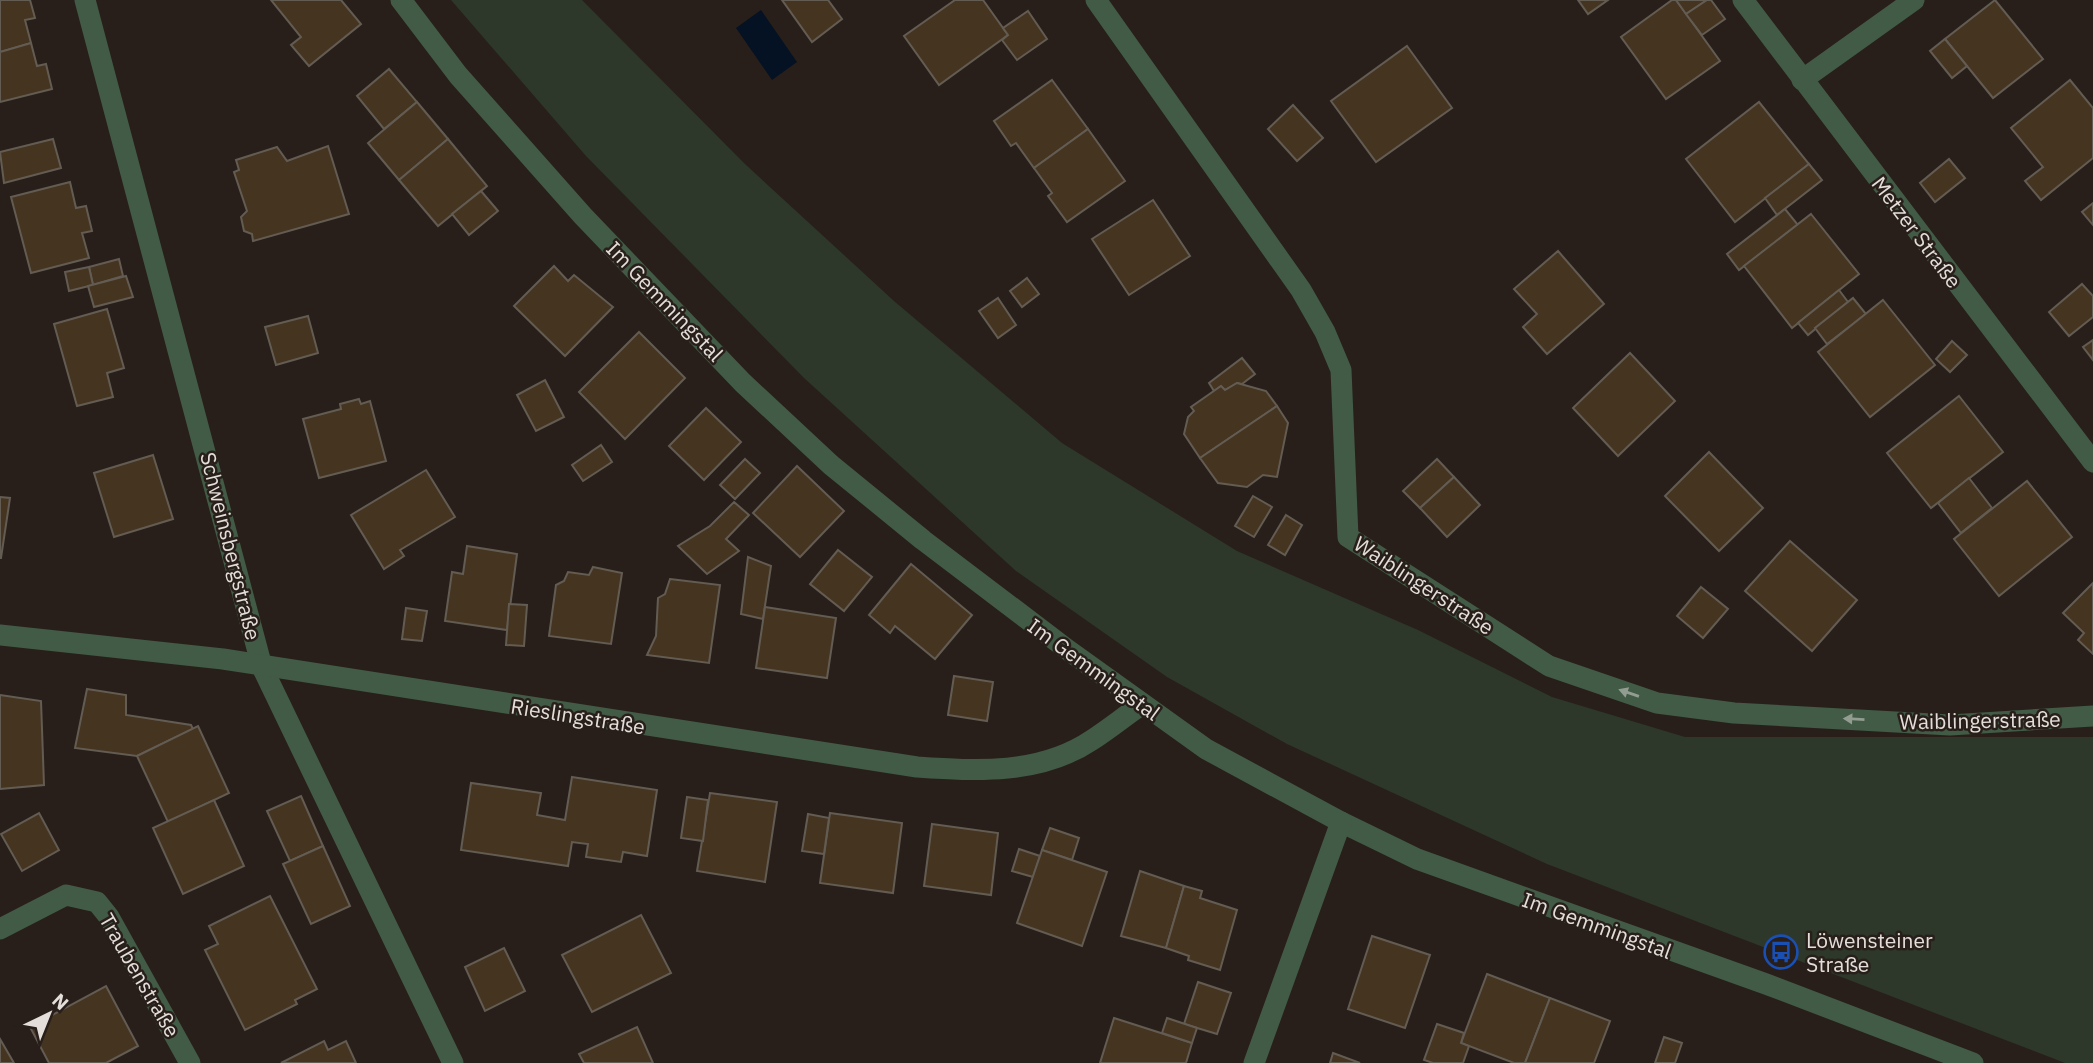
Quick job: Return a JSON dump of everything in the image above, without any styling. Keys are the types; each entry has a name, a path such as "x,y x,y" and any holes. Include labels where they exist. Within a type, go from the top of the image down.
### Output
{"street":[{"name":"Schweinsbergstraße","path":"85,0 261,667 453,1063"},
{"name":"Im Gemmingstal","path":"401,0 458,75 574,205 743,383 831,465 923,540 1141,705 1206,749 1341,822 1417,859 1766,984 1973,1063"},
{"name":"Waiblingerstraße","path":"1096,0 1301,290 1325,332 1340,370 1348,537 1549,666 1657,703 1734,713 1950,725 2093,716"},
{"name":"Metzer Straße","path":"1743,0 2093,462"},
{"path":"1802,80 1914,0"},
{"name":"Rieslingstraße","path":"0,635 223,659 917,767 976,771 1029,767 1064,754 1090,742 1141,705"},
{"path":"1254,1063 1341,822"},
{"name":"Traubenstraße","path":"0,929 66,895 97,902 109,917 190,1063"}],"green space":[{"path":"451,0 582,0 745,164 894,301 1062,443 1237,551 1418,630 1552,697 1685,737 2093,737 2093,1063 2065,1063 1547,864 1287,744 1167,677 1016,571 804,378 586,156"}],"water":[{"path":"761,10 797,62 772,80 736,28"}],"building":[{"path":"0,0 30,0 35,18 25,20 31,43 0,52"},
{"path":"271,0 341,0 361,24 309,66 291,45 301,37"},
{"path":"782,0 828,0 842,19 812,42"},
{"path":"955,0 983,0 1008,35 939,85 904,36"},
{"path":"1578,0 1608,0 1588,14"},
{"path":"1672,0 1676,0 1720,61 1666,99 1621,37"},
{"path":"1676,0 1707,0 1686,14"},
{"path":"1711,0 1725,19 1702,35 1686,14"},
{"path":"1995,0 2043,59 1993,98 1945,39"},
{"path":"1028,11 1047,39 1017,60 1002,40 1008,35 1003,28"},
{"path":"1945,39 1967,66 1952,78 1930,51"},
{"path":"31,43 37,66 46,64 52,89 0,102 0,52"},
{"path":"1407,46 1452,108 1376,162 1331,101"},
{"path":"389,69 417,102 384,129 357,96"},
{"path":"1052,80 1088,129 1034,168 1016,143 1011,146 994,121"},
{"path":"2070,80 2093,108 2093,158 2041,200 2025,181 2043,167 2011,128"},
{"path":"417,102 448,139 399,180 368,143"},
{"path":"1759,102 1809,164 1735,222 1686,159"},
{"path":"1293,105 1323,138 1297,161 1268,129"},
{"path":"1088,129 1125,181 1067,222 1048,196 1052,193 1034,168"},
{"path":"53,139 61,168 4,183 0,152"},
{"path":"448,139 487,186 438,226 399,180"},
{"path":"328,146 349,214 253,241 252,234 244,231 241,217 247,211 234,172 239,170 236,160 277,147 287,161"},
{"path":"1949,159 1965,178 1935,202 1920,183"},
{"path":"1809,164 1822,180 1777,215 1765,198"},
{"path":"70,182 76,208 86,206 92,231 82,233 89,258 31,273 11,197"},
{"path":"481,191 498,211 469,235 452,214"},
{"path":"1153,200 1190,256 1129,295 1092,239"},
{"path":"2093,203 2093,225 2082,212"},
{"path":"1785,209 1798,225 1739,270 1727,254"},
{"path":"1811,214 1859,274 1792,328 1744,266"},
{"path":"1558,251 1604,304 1547,354 1523,327 1537,314 1514,289"},
{"path":"119,259 123,276 93,285 89,267"},
{"path":"554,266 568,281 574,275 613,307 565,356 514,306"},
{"path":"89,267 93,285 69,291 65,272"},
{"path":"126,276 133,297 94,307 88,286"},
{"path":"1027,278 1039,294 1022,307 1010,291"},
{"path":"2082,284 2093,296 2093,317 2069,336 2049,312"},
{"path":"1839,290 1848,302 1808,335 1798,323"},
{"path":"998,298 1016,325 998,338 979,311"},
{"path":"1853,298 1866,314 1827,344 1815,328"},
{"path":"1883,300 1935,365 1870,417 1818,352"},
{"path":"107,309 124,368 107,373 113,397 77,406 54,324"},
{"path":"308,316 318,353 276,365 265,327"},
{"path":"639,332 685,378 625,439 579,392"},
{"path":"2093,340 2093,360 2083,347"},
{"path":"1952,341 1967,355 1950,372 1936,359"},
{"path":"1630,353 1675,401 1618,456 1573,408"},
{"path":"1242,358 1255,374 1242,384 1237,383 1225,390 1221,386 1214,391 1209,383"},
{"path":"545,380 564,417 536,431 517,395"},
{"path":"1237,383 1266,391 1277,406 1200,458 1184,434 1188,417 1194,411 1191,407 1221,386 1225,390"},
{"path":"1959,396 2003,452 1931,508 1887,453"},
{"path":"359,399 361,404 370,401 386,461 319,478 303,419 341,409 340,404"},
{"path":"1277,406 1288,423 1277,477 1263,475 1247,487 1218,483 1200,458"},
{"path":"706,408 741,442 704,480 669,446"},
{"path":"601,445 612,462 583,481 572,465"},
{"path":"1709,452 1763,508 1719,551 1665,496"},
{"path":"153,455 173,519 114,537 94,473"},
{"path":"745,459 760,473 735,499 720,485"},
{"path":"1437,459 1454,477 1420,508 1403,491"},
{"path":"797,466 844,511 800,557 753,513"},
{"path":"426,470 455,517 400,550 404,556 384,569 351,515"},
{"path":"1454,477 1480,505 1447,537 1420,508"},
{"path":"1969,478 1992,508 1961,533 1938,503"},
{"path":"2027,481 2072,537 1999,596 1954,539"},
{"path":"1253,496 1272,507 1254,537 1235,526"},
{"path":"0,497 10,498 1,558 0,558"},
{"path":"734,502 749,515 726,539 739,551 707,574 678,546 710,526"},
{"path":"1286,515 1302,525 1285,555 1268,545"},
{"path":"1790,541 1857,600 1812,651 1745,591"},
{"path":"467,546 517,554 507,630 445,621 452,572 463,574"},
{"path":"838,550 872,577 844,611 810,584"},
{"path":"748,557 771,566 763,619 741,614"},
{"path":"911,564 972,615 935,659 895,626 890,633 869,615"},
{"path":"593,567 622,573 611,644 549,636 556,585 564,581 568,572 589,575"},
{"path":"670,579 720,585 709,663 647,655 656,636 658,598 665,594"},
{"path":"2093,583 2093,654 2078,640 2084,633 2063,613"},
{"path":"1701,587 1728,609 1703,638 1677,616"},
{"path":"509,604 527,605 524,646 506,645"},
{"path":"765,607 836,618 827,678 756,668"},
{"path":"406,608 427,611 422,641 402,639"},
{"path":"954,676 993,682 987,721 948,715"},
{"path":"87,689 126,695 126,715 191,725 193,729 137,756 75,748"},
{"path":"0,695 41,701 44,785 0,789"},
{"path":"198,726 229,793 168,822 137,756"},
{"path":"572,777 657,790 647,856 623,852 621,862 586,857 588,844 572,842 568,866 461,850 471,783 541,793 537,815 565,820"},
{"path":"710,793 777,802 765,882 697,871"},
{"path":"301,796 323,846 290,861 267,811"},
{"path":"687,797 708,800 703,841 681,838"},
{"path":"214,800 244,866 183,894 153,828"},
{"path":"39,813 59,850 22,871 1,834"},
{"path":"830,813 902,823 893,893 820,883"},
{"path":"808,814 829,818 824,854 802,851"},
{"path":"932,824 998,833 991,895 924,886"},
{"path":"1050,828 1079,838 1072,860 1042,850"},
{"path":"323,846 350,906 311,924 283,864"},
{"path":"1019,849 1040,856 1033,877 1012,871"},
{"path":"1042,850 1107,872 1082,946 1017,923"},
{"path":"1140,871 1184,886 1166,948 1121,936"},
{"path":"1184,886 1202,891 1200,898 1237,910 1220,970 1188,960 1189,956 1166,948"},
{"path":"270,896 317,989 295,1000 297,1004 245,1030 205,950 218,944 209,926"},
{"path":"641,915 671,973 592,1012 562,955"},
{"path":"1372,936 1430,955 1405,1028 1348,1009"},
{"path":"504,948 525,991 485,1011 465,967"},
{"path":"1487,974 1550,998 1525,1063 1514,1063 1461,1043"},
{"path":"1198,982 1231,993 1217,1034 1184,1024"},
{"path":"106,986 138,1046 106,1063 49,1063 30,1027"},
{"path":"1550,998 1610,1021 1594,1063 1525,1063"},
{"path":"1114,1018 1192,1043 1186,1063 1100,1063"},
{"path":"1167,1018 1197,1028 1192,1043 1162,1033"},
{"path":"1437,1024 1464,1033 1461,1043 1469,1046 1463,1063 1433,1063 1424,1060"},
{"path":"637,1027 653,1063 584,1063 579,1054"},
{"path":"1664,1037 1682,1043 1675,1063 1655,1063"},
{"path":"0,1039 14,1063 0,1063"},
{"path":"324,1041 328,1050 346,1041 356,1063 281,1063"},
{"path":"1333,1053 1360,1063 1330,1063"}],"place":[{"name":"Löwensteiner Straße","path":"1781,952"}]}
